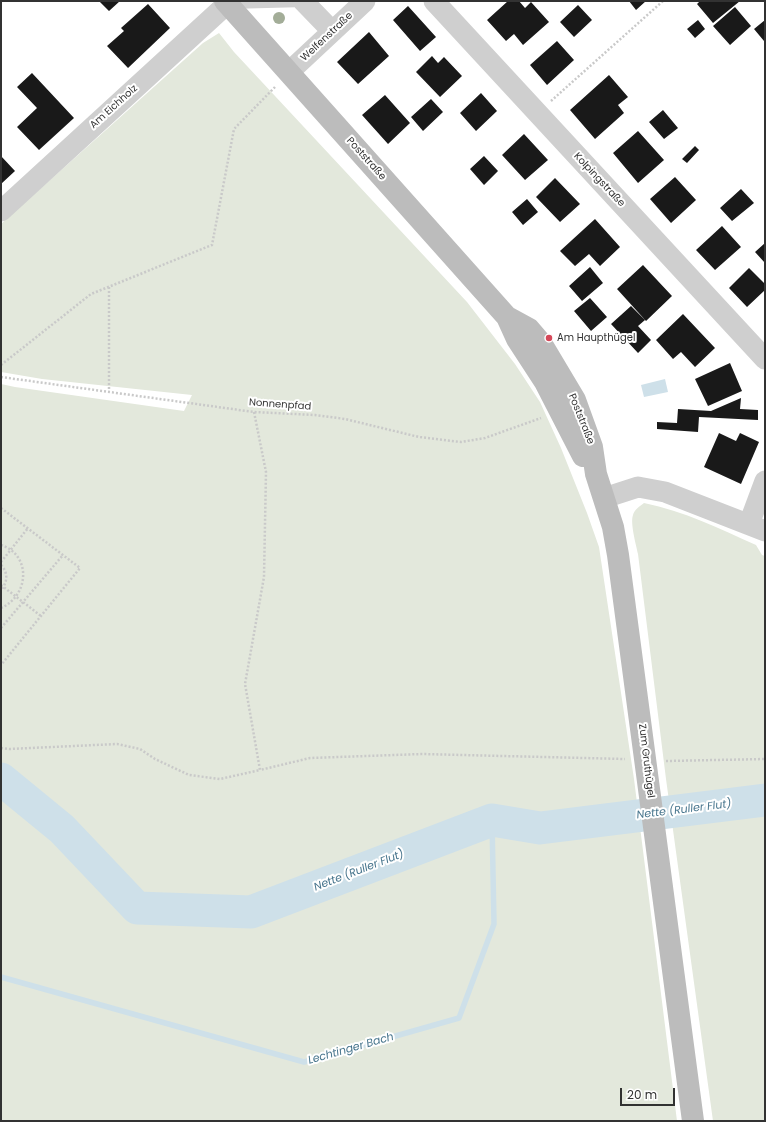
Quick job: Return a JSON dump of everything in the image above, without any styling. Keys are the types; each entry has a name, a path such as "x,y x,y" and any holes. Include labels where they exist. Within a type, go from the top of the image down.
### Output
{"street":[{"name":"Welfenstraße","path":"289,72 365,1"},
{"name":"Kolpingstraße","path":"434,1 765,359"},
{"name":"Poststraße","path":"226,2 507,317 529,329 541,343 575,400 592,448 596,474 604,498"},
{"name":"Am Eichholz","path":"1,211 226,2"},
{"path":"304,2 332,31"},
{"path":"604,498 638,487 650,488 665,492 757,528 765,481"},
{"name":"Zum Gruthügel","path":"604,498 613,527 618,555 693,1121"}],"lane":[{"path":"226,2 304,2"}],"path":[{"path":"537,114 662,1"},
{"path":"1,365 91,294 212,245 234,130 289,72"},
{"path":"109,287 109,391"},
{"name":"Nonnenpfad","path":"1,378 109,391 254,412 315,415 345,419 419,437 461,442 485,438 530,423 547,415"},
{"path":"254,412 266,472 264,577 245,684 260,770"},
{"path":"1,508 80,568 1,666"},
{"path":"28,528 1,563 6,574 6,579 2,588 41,616"},
{"path":"1,545 10,550 18,558 24,575 23,584 16,598 7,606 1,608"},
{"path":"1,628 63,555"},
{"path":"1,748 9,749 117,744 140,749 155,759 189,775 220,779 310,758 422,754 659,761 765,759"}],"shaded area":[{"path":"219,33 234,52 467,302 515,364 540,402 561,448 599,547 634,779 677,1121 1,1121 1,384 184,411 192,395 42,379 1,372 1,224 203,43"},
{"path":"665,379 668,392 644,397 641,385"},
{"path":"644,503 659,506 715,527 756,545 762,555 765,556 765,1121 713,1121 666,779 638,554 633,528 632,519 634,513 637,508"}],"building":[{"path":"99,1 120,1 109,11"},
{"path":"508,1 519,1 525,8 531,2 549,22 523,45 514,34 506,41 487,20"},
{"path":"629,1 646,1 636,10"},
{"path":"700,1 740,1 713,23 697,4"},
{"path":"148,4 170,28 128,68 107,46 124,31 121,28"},
{"path":"578,5 592,20 574,37 560,22"},
{"path":"408,6 436,37 420,51 393,20"},
{"path":"735,7 751,26 730,45 713,26"},
{"path":"698,20 705,29 695,38 687,29"},
{"path":"765,20 765,40 764,41 754,29"},
{"path":"369,32 389,56 358,84 337,62"},
{"path":"557,41 574,60 547,85 530,65"},
{"path":"432,56 438,63 444,57 462,76 440,97 416,72"},
{"path":"32,73 74,118 39,150 17,127 37,108 17,87"},
{"path":"609,75 628,97 618,105 624,113 595,139 570,110"},
{"path":"481,93 497,111 476,131 460,113"},
{"path":"385,95 410,123 388,144 362,115"},
{"path":"431,99 443,112 423,131 411,117"},
{"path":"663,110 678,128 664,139 649,122"},
{"path":"638,131 664,160 638,183 613,153"},
{"path":"524,134 548,160 525,180 502,155"},
{"path":"695,146 699,150 687,163 682,159"},
{"path":"1,156 15,171 1,184"},
{"path":"484,156 498,171 484,185 470,169"},
{"path":"675,177 696,200 671,223 650,199"},
{"path":"555,178 580,204 560,222 536,197"},
{"path":"741,189 754,203 732,221 720,208"},
{"path":"527,199 538,212 523,225 512,212"},
{"path":"595,219 620,247 600,266 589,254 575,266 560,251"},
{"path":"722,226 741,247 715,270 696,250"},
{"path":"765,243 765,263 755,252"},
{"path":"643,265 672,296 646,321 617,289"},
{"path":"590,267 603,283 582,301 569,286"},
{"path":"749,268 765,284 765,290 747,307 729,288"},
{"path":"590,298 607,317 591,331 574,311"},
{"path":"631,306 645,320 638,326 651,340 638,353 611,324"},
{"path":"683,314 715,348 695,367 681,352 673,359 656,340"},
{"path":"730,363 742,391 708,406 695,379"},
{"path":"741,398 740,409 758,410 758,420 699,417 698,432 657,429 657,422 677,423 678,409 711,411"},
{"path":"719,433 736,441 740,433 759,442 741,484 704,467"}],"waterway":[{"name":"Nette (Ruller Flut)","path":"1,779 62,829 137,908 251,912 492,820 540,828 765,800"},
{"name":"Lechtinger Bach","path":"1,977 304,1062 459,1018 494,924 492,820"}],"place":[{"name":"Am Haupthügel","path":"549,338"}]}
